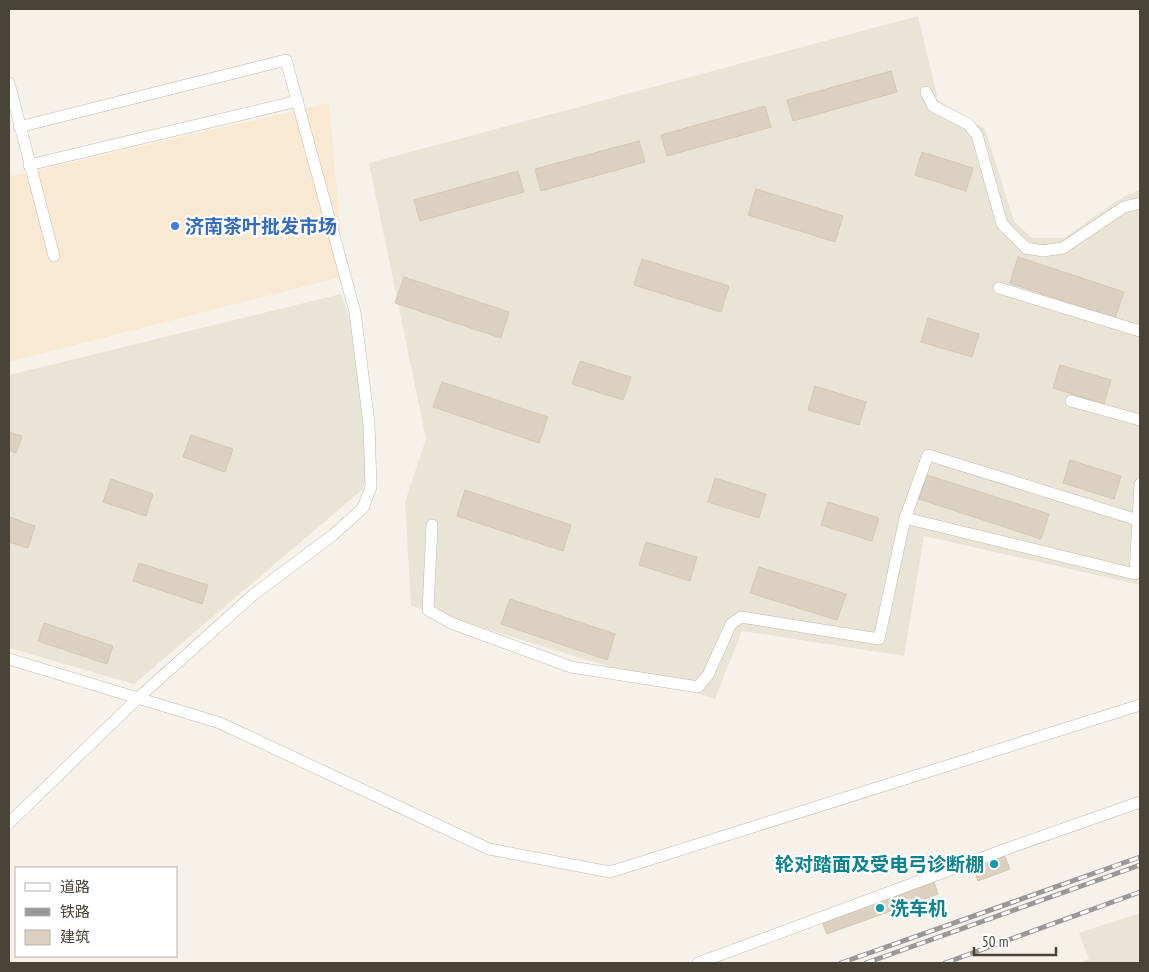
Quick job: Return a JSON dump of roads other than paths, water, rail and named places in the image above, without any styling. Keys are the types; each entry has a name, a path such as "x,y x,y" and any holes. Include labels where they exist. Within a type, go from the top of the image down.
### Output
{"street":[{"path":"9,823 137,699 254,595 333,535 363,508 371,487 369,424 355,312 286,60 20,127"},
{"path":"9,83 54,256"},
{"path":"926,92 933,106 968,124 977,135 1002,224 1026,248 1043,251 1063,248 1124,207 1140,203"},
{"path":"29,165 298,101"},
{"path":"999,288 1140,331"},
{"path":"1071,401 1140,420"},
{"path":"432,525 428,610 451,623 571,668 698,686 708,675 730,624 741,617 879,639 905,518 928,455 1138,520"},
{"path":"905,518 1135,574 1140,484"},
{"path":"9,659 137,699 150,700 220,723 489,849 610,872 1140,705"},
{"path":"698,963 1009,848 1140,802"}],"railway":[{"path":"841,963 1140,857"},
{"path":"866,963 1140,865"},
{"path":"945,963 1140,892"}],"place":[{"name":"济南茶叶批发市场","path":"175,226"},
{"name":"轮对踏面及受电弓诊断棚","path":"994,864"},
{"name":"洗车机","path":"880,908"}]}
